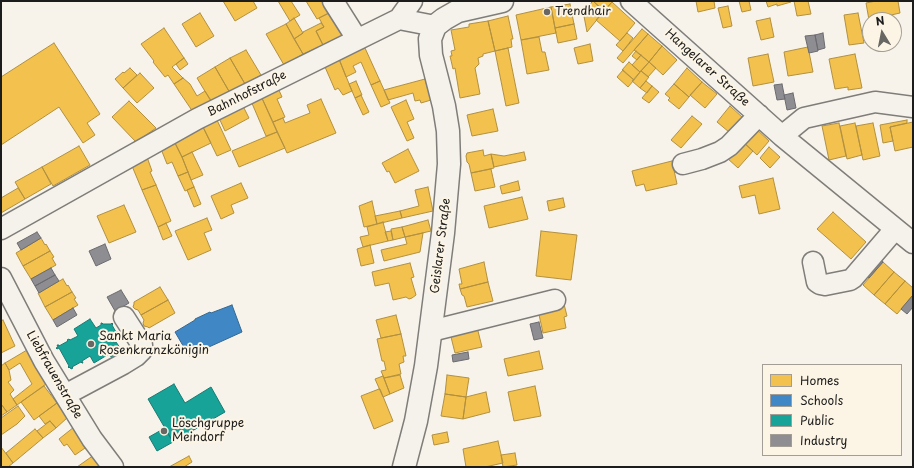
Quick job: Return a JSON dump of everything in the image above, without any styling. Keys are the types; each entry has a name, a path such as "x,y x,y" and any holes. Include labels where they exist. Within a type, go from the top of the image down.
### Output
{"main road":[{"path":"435,26 458,11 502,1"},
{"name":"Geislarer Straße","path":"404,467 416,421 431,331 443,233 449,164 448,131 444,106 431,54 430,39 435,26"}],"street":[{"path":"333,1 357,39"},
{"path":"412,1 399,19 435,26"},
{"name":"Hangelarer Straße","path":"631,1 782,136 913,243"},
{"name":"Bahnhofstraße","path":"1,229 197,119 399,19"},
{"path":"782,136 804,118 876,102 913,107"},
{"path":"683,164 720,152 729,146 759,115"},
{"path":"813,262 817,282 820,284 825,285 850,280 895,229"},
{"name":"Liebfrauenstraße","path":"1,278 44,361 92,439 113,467"},
{"path":"431,331 555,300"},
{"path":"65,395 123,364 136,356 142,350 142,346 124,317"}],"building: Homes":[{"path":"223,1 253,1 257,8 235,21"},
{"path":"278,1 291,1 300,15 290,21"},
{"path":"306,1 327,1 333,11 317,19"},
{"path":"593,1 610,1 612,2 604,11"},
{"path":"593,1 604,11 587,32 583,11"},
{"path":"696,1 714,1 715,8 698,12"},
{"path":"739,1 749,1 751,10 742,12"},
{"path":"766,1 791,1 791,2 768,7"},
{"path":"794,1 808,1 811,14 797,16"},
{"path":"876,1 898,1 900,12 868,12 866,3"},
{"path":"612,2 635,23 620,41 596,20"},
{"path":"570,4 574,24 555,28 551,7"},
{"path":"728,6 732,26 723,28 718,8"},
{"path":"551,7 556,33 521,40 516,15"},
{"path":"333,11 345,34 323,45 316,31 324,27 319,18"},
{"path":"200,13 214,36 196,47 182,24"},
{"path":"858,13 862,33 862,43 849,45 844,15"},
{"path":"508,16 513,39 511,39 512,47 495,51 488,21"},
{"path":"294,18 303,33 294,39 286,24"},
{"path":"770,18 774,37 761,40 756,21"},
{"path":"488,21 495,51 483,54 483,56 478,58 479,64 475,68 480,94 460,98 455,68 453,69 450,56 452,56 451,51 455,50 451,30 469,27 469,24"},
{"path":"321,23 324,27 316,31 323,45 303,54 294,39 303,32"},
{"path":"286,24 303,54 284,65 266,34"},
{"path":"574,24 577,39 558,43 555,28"},
{"path":"164,28 184,58 172,67 183,78 174,84 168,75 165,77 141,44"},
{"path":"642,29 648,34 623,63 617,58"},
{"path":"627,33 633,38 623,51 616,45"},
{"path":"648,34 662,46 649,62 634,50"},
{"path":"539,37 542,52 545,52 549,70 527,74 521,40"},
{"path":"54,43 100,114 87,123 95,135 83,143 59,107 1,145 1,77"},
{"path":"590,44 593,61 578,64 574,48"},
{"path":"662,46 677,60 663,75 649,62"},
{"path":"808,47 813,72 788,76 784,52"},
{"path":"365,48 380,81 371,85 361,62 353,66 356,72 346,77 339,59"},
{"path":"508,48 519,103 506,106 495,51"},
{"path":"246,50 261,75 245,84 230,58"},
{"path":"636,51 641,55 637,60 632,56"},
{"path":"768,54 774,82 753,86 748,58"},
{"path":"855,54 862,88 848,90 848,87 835,89 829,59"},
{"path":"641,55 649,62 640,72 632,65"},
{"path":"184,58 188,64 180,70 176,64"},
{"path":"230,58 245,84 230,93 215,67"},
{"path":"339,59 352,91 343,95 338,88 335,90 325,67"},
{"path":"629,62 640,72 634,80 622,70"},
{"path":"649,62 656,68 648,77 641,71"},
{"path":"215,67 230,93 212,103 197,78"},
{"path":"130,68 137,75 123,88 115,79"},
{"path":"687,68 702,82 689,97 674,84"},
{"path":"623,70 634,80 628,87 617,77"},
{"path":"641,71 649,77 640,88 632,81"},
{"path":"140,73 154,88 137,103 123,88"},
{"path":"183,78 190,84 197,96 205,91 212,102 193,112 174,84"},
{"path":"425,79 431,100 421,103 420,100 415,101 413,93 388,100 384,90"},
{"path":"356,81 362,95 355,98 349,84"},
{"path":"380,81 390,103 381,107 371,85"},
{"path":"646,81 652,86 647,93 640,88"},
{"path":"702,82 717,94 705,108 690,95"},
{"path":"674,84 689,97 679,109 668,100 670,98 665,94"},
{"path":"652,86 659,92 649,103 642,98"},
{"path":"278,88 282,97 277,99 285,117 273,122 261,96"},
{"path":"361,95 369,112 363,115 355,98"},
{"path":"261,96 277,132 266,136 251,101"},
{"path":"321,99 336,133 287,153 273,122 283,118 285,123 310,113 307,105"},
{"path":"406,100 414,119 407,122 414,138 407,141 391,107"},
{"path":"129,101 156,128 136,142 112,117"},
{"path":"243,106 249,118 225,131 219,118"},
{"path":"730,106 742,117 729,132 717,122"},
{"path":"493,109 498,131 472,136 467,115"},
{"path":"692,116 702,124 681,148 671,140"},
{"path":"217,120 231,150 217,156 203,127"},
{"path":"907,120 907,123 890,127 893,141 883,143 880,125"},
{"path":"913,122 913,147 895,151 890,127"},
{"path":"839,123 846,156 829,160 822,126"},
{"path":"855,123 862,155 847,159 840,126"},
{"path":"873,123 880,156 863,160 856,126"},
{"path":"203,127 211,143 182,157 174,141"},
{"path":"754,127 769,141 757,155 742,141"},
{"path":"277,132 285,148 239,167 232,151"},
{"path":"174,141 188,172 178,176 172,162 167,164 161,149"},
{"path":"742,141 753,151 738,168 727,158"},
{"path":"79,146 90,165 53,186 42,167"},
{"path":"769,147 780,157 770,168 760,158"},
{"path":"408,149 419,171 395,183 389,171 387,172 382,163"},
{"path":"483,150 484,156 491,154 494,168 471,173 467,162 467,153"},
{"path":"192,152 203,175 191,180 182,157"},
{"path":"524,152 526,160 494,167 491,154 504,156"},
{"path":"147,157 152,171 150,172 156,185 142,190 132,166"},
{"path":"672,161 677,184 646,191 644,184 636,186 632,171"},
{"path":"42,167 51,184 25,199 15,182"},
{"path":"491,169 495,187 475,191 471,173"},
{"path":"188,172 194,187 185,191 178,176"},
{"path":"773,178 780,209 759,214 755,195 742,198 739,186"},
{"path":"518,181 520,190 502,194 500,186"},
{"path":"241,183 248,198 231,205 234,213 221,219 211,196"},
{"path":"156,185 171,221 158,227 142,190"},
{"path":"194,187 201,204 194,207 187,190"},
{"path":"428,187 433,211 402,218 400,211 419,206 415,190"},
{"path":"18,188 25,199 1,213 1,198"},
{"path":"522,197 528,219 489,228 484,206"},
{"path":"563,198 565,207 549,211 547,201"},
{"path":"372,201 377,224 364,227 359,206"},
{"path":"124,205 136,232 109,243 97,216"},
{"path":"400,211 402,218 377,224 375,216"},
{"path":"833,212 866,242 851,259 817,229"},
{"path":"207,218 212,230 204,233 211,250 188,260 175,231"},
{"path":"428,220 431,231 405,237 402,227"},
{"path":"383,222 388,241 363,247 360,237 369,235 367,227"},
{"path":"166,223 172,236 163,240 158,227"},
{"path":"402,227 405,237 393,240 391,229"},
{"path":"391,231 393,240 388,241 385,232"},
{"path":"541,231 577,235 571,280 536,276"},
{"path":"423,233 420,252 384,261 381,250 407,244 405,237"},
{"path":"41,238 50,251 23,266 16,253"},
{"path":"370,245 374,263 361,266 357,249"},
{"path":"50,251 54,257 52,258 56,265 31,279 23,266"},
{"path":"484,262 488,282 460,289 459,284 462,284 459,269"},
{"path":"883,262 894,272 874,295 863,285"},
{"path":"410,263 414,277 411,278 416,295 412,298 409,299 406,297 393,300 389,283 375,286 372,272"},
{"path":"894,272 905,281 885,304 874,295"},
{"path":"63,279 72,292 45,307 38,293"},
{"path":"905,281 913,288 913,295 897,314 885,304"},
{"path":"488,282 493,301 467,307 460,289"},
{"path":"160,287 168,300 141,315 138,310 133,307 134,302"},
{"path":"72,292 78,305 53,320 45,307"},
{"path":"168,300 175,313 149,328 144,326 144,320 141,315"},
{"path":"564,304 567,316 564,317 566,328 543,333 538,310"},
{"path":"396,315 401,334 381,338 376,320"},
{"path":"3,320 15,346 1,353 1,321"},
{"path":"476,323 482,347 455,353 449,329"},
{"path":"401,334 406,356 403,356 404,362 399,364 401,374 384,378 381,371 386,370 384,361 382,361 377,339"},
{"path":"27,350 46,384 17,405 13,399 32,384 20,363 9,370 5,363"},
{"path":"539,351 543,369 508,376 504,359"},
{"path":"5,363 9,370 11,380 8,382 14,390 10,394 17,405 7,412 1,404 1,366"},
{"path":"400,375 404,388 390,394 384,378"},
{"path":"447,375 469,378 466,397 445,394"},
{"path":"383,376 390,394 383,397 375,379"},
{"path":"44,386 57,403 34,420 21,402"},
{"path":"535,386 541,416 514,421 508,392"},
{"path":"379,389 393,421 374,429 361,396"},
{"path":"486,392 490,412 463,419 466,397"},
{"path":"445,394 466,397 463,419 441,416"},
{"path":"57,403 67,418 56,428 50,421 45,424 39,416"},
{"path":"1,404 7,412 1,416"},
{"path":"18,406 25,416 17,424 1,435 1,418"},
{"path":"50,421 56,428 43,438 37,431"},
{"path":"74,427 88,446 75,455 67,444 64,446 59,439"},
{"path":"35,429 43,438 13,463 6,453"},
{"path":"447,432 449,442 434,445 432,435"},
{"path":"498,441 503,463 485,467 466,467 463,449"},
{"path":"1,447 13,463 8,467 1,467"},
{"path":"515,453 517,465 503,467 501,455"},
{"path":"94,455 101,465 98,467 77,467"},
{"path":"189,456 192,462 184,467 169,467"}],"building: Schools":[{"path":"232,305 242,332 189,356 175,332 195,319 210,312 211,313"}],"building: Public":[{"name":"Sankt Maria Rosenkranzkönigin","path":"90,319 96,328 101,325 101,323 113,324 112,325 116,332 118,332 113,340 114,343 116,342 123,352 112,358 109,354 94,363 90,356 82,361 83,363 81,362 71,369 68,367 69,366 59,348 56,348 58,347 57,345 59,346 68,341 67,340 78,336 74,329"},
{"path":"174,384 185,403 211,387 225,412 173,442 148,399"},
{"path":"165,428 173,442 157,451 149,437"}],"building: Industry":[{"path":"823,33 825,48 818,50 815,35"},
{"path":"815,35 818,51 809,53 805,36"},
{"path":"782,84 785,99 777,100 774,85"},
{"path":"793,93 796,108 787,110 784,95"},
{"path":"37,232 41,238 21,250 17,243"},
{"path":"105,244 111,259 96,266 89,251"},
{"path":"877,257 883,262 869,278 863,273"},
{"path":"51,268 55,275 35,286 31,279"},
{"path":"55,275 59,281 39,293 35,286"},
{"path":"121,290 129,303 115,311 107,297"},
{"path":"913,295 913,307 907,314 901,309"},
{"path":"73,308 77,315 57,327 53,320"},
{"path":"539,322 543,338 534,340 530,324"},
{"path":"468,352 469,359 453,362 452,355"}],"place":[{"name":"Trendhair","path":"547,12"},
{"name":"Sankt Maria Rosenkranzkönigin","path":"91,344"},
{"name":"Löschgruppe Meindorf","path":"164,431"}]}
